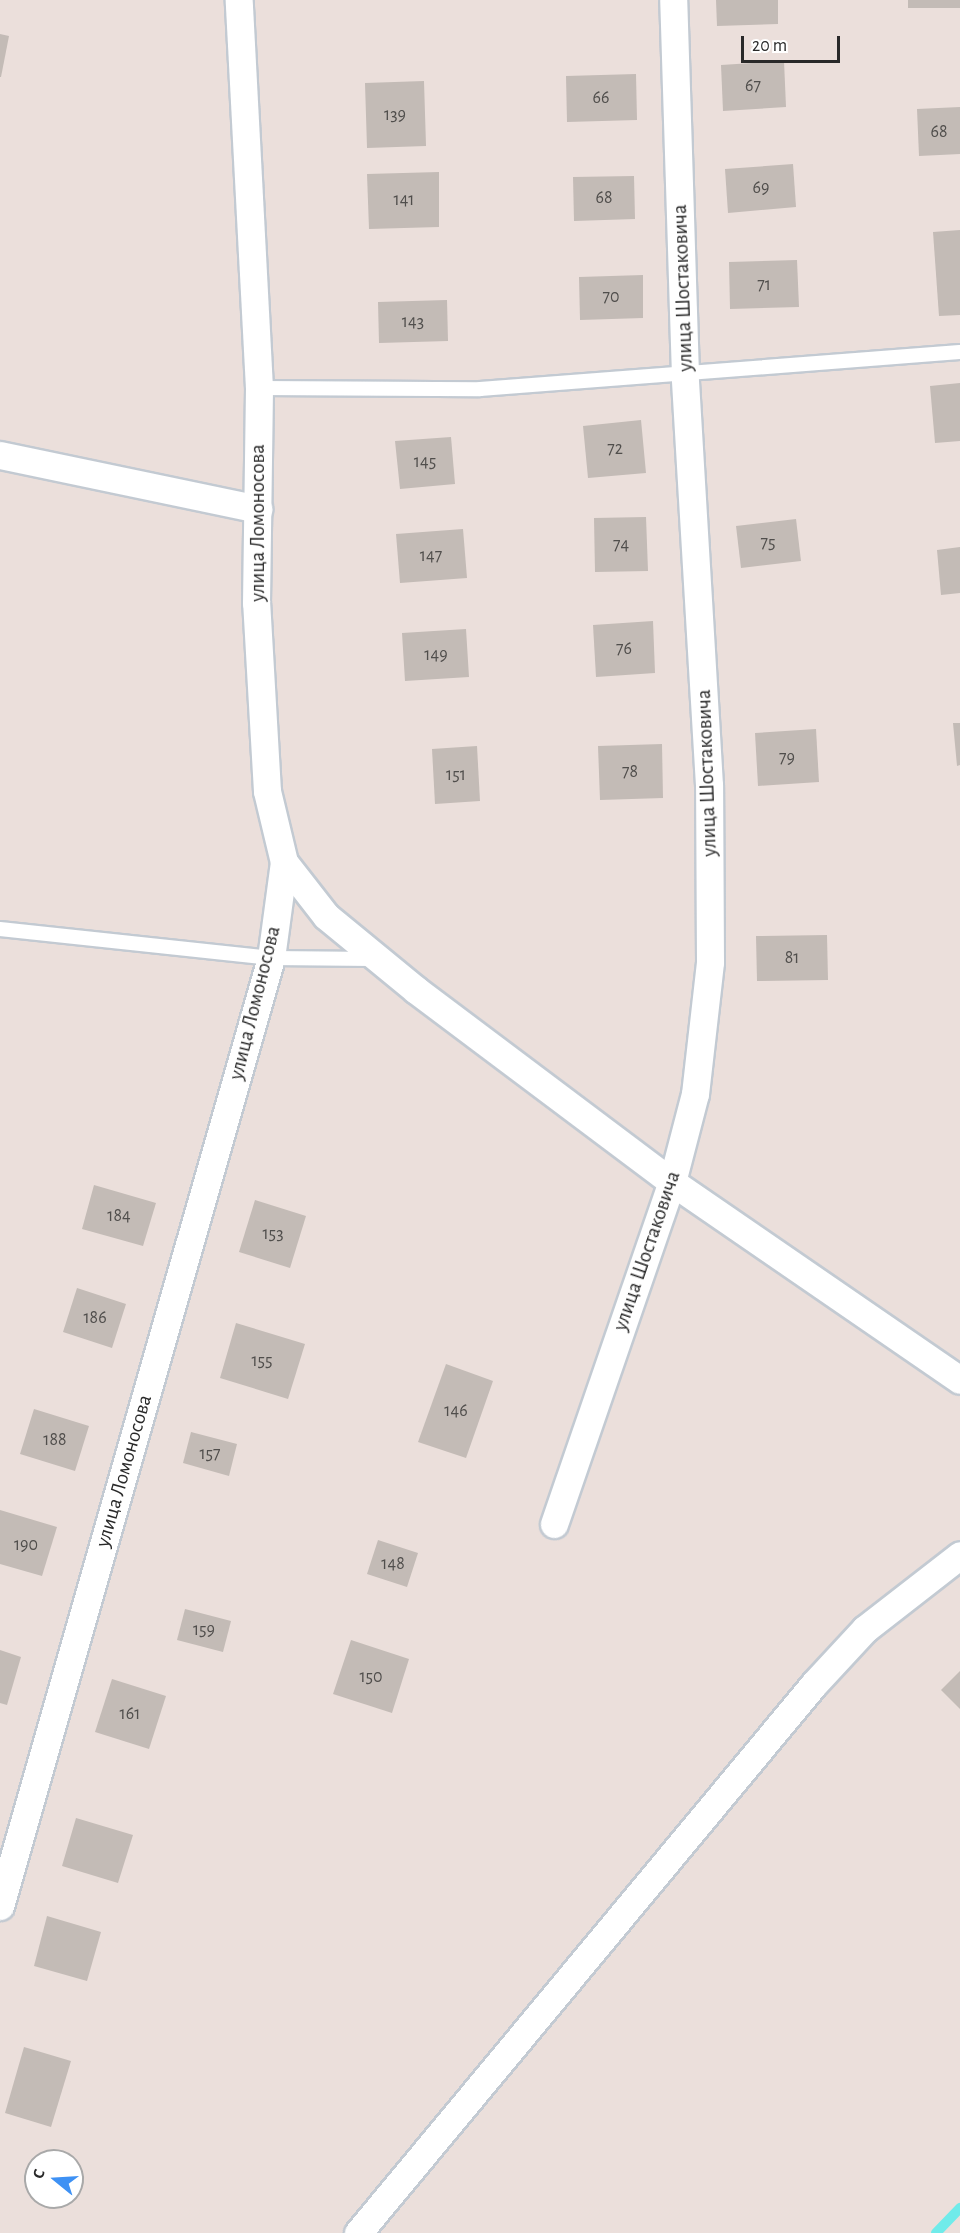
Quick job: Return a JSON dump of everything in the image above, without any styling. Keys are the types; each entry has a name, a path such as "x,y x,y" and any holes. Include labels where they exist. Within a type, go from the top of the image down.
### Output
{"street":[{"name":"улица Ломоносова","path":"0,1906 271,958 284,862 267,791 258,508 259,388 239,0"},
{"name":"улица Шостаковича","path":"554,1524 672,1182 695,1094 710,962 708,773 685,375 673,0"},
{"path":"0,455 258,508"},
{"path":"284,862 326,916 379,959 672,1182 960,1380"},
{"path":"358,2233 814,1684 865,1629 960,1555"}],"lane":[{"path":"259,388 480,389 960,352"},
{"path":"0,928 271,958 379,959"}],"building":[{"path":"716,0 778,0 778,24 717,26"},
{"path":"908,0 960,0 960,8 908,8"},
{"path":"0,34 9,36 1,77 0,77"},
{"path":"784,61 786,107 723,111 721,65"},
{"path":"636,74 637,120 567,122 566,76"},
{"path":"424,81 426,146 367,148 365,83"},
{"path":"960,107 960,154 919,156 917,109"},
{"path":"793,164 796,207 728,213 725,169"},
{"path":"439,172 439,227 369,229 367,174"},
{"path":"634,176 635,219 574,221 573,177"},
{"path":"960,230 960,315 939,316 933,232"},
{"path":"797,260 799,307 730,309 729,262"},
{"path":"643,275 643,318 580,320 579,277"},
{"path":"447,300 448,341 379,343 378,302"},
{"path":"960,383 960,441 935,443 930,386"},
{"path":"641,420 646,473 588,478 583,426"},
{"path":"451,437 455,484 400,489 395,441"},
{"path":"646,517 648,571 595,572 594,518"},
{"path":"796,519 801,561 741,568 736,526"},
{"path":"463,529 467,578 400,583 396,534"},
{"path":"960,547 960,593 941,595 937,550"},
{"path":"653,621 655,673 596,677 593,625"},
{"path":"466,629 469,677 405,681 402,633"},
{"path":"953,723 960,723 960,765 957,766"},
{"path":"816,729 819,782 758,786 755,733"},
{"path":"662,744 663,798 600,800 598,746"},
{"path":"477,746 480,801 435,804 432,749"},
{"path":"827,935 828,980 757,981 756,936"},
{"path":"94,1185 156,1203 143,1246 82,1229"},
{"path":"255,1200 306,1216 290,1268 239,1252"},
{"path":"77,1288 126,1304 112,1348 63,1332"},
{"path":"236,1323 305,1344 288,1399 220,1378"},
{"path":"446,1364 493,1381 466,1458 418,1442"},
{"path":"34,1409 89,1426 75,1471 20,1454"},
{"path":"191,1432 237,1444 229,1476 183,1463"},
{"path":"0,1510 57,1527 42,1576 0,1564"},
{"path":"378,1540 418,1553 407,1587 367,1574"},
{"path":"185,1609 231,1621 223,1652 177,1640"},
{"path":"351,1640 409,1659 392,1713 333,1694"},
{"path":"0,1650 21,1657 7,1705 0,1703"},
{"path":"960,1671 960,1709 941,1690"},
{"path":"112,1679 166,1696 149,1749 95,1732"},
{"path":"76,1818 133,1835 118,1883 62,1866"},
{"path":"47,1916 101,1932 87,1981 34,1966"},
{"path":"24,2047 71,2061 51,2127 5,2113"}],"waterway":[{"path":"936,2233 960,2208"}]}
